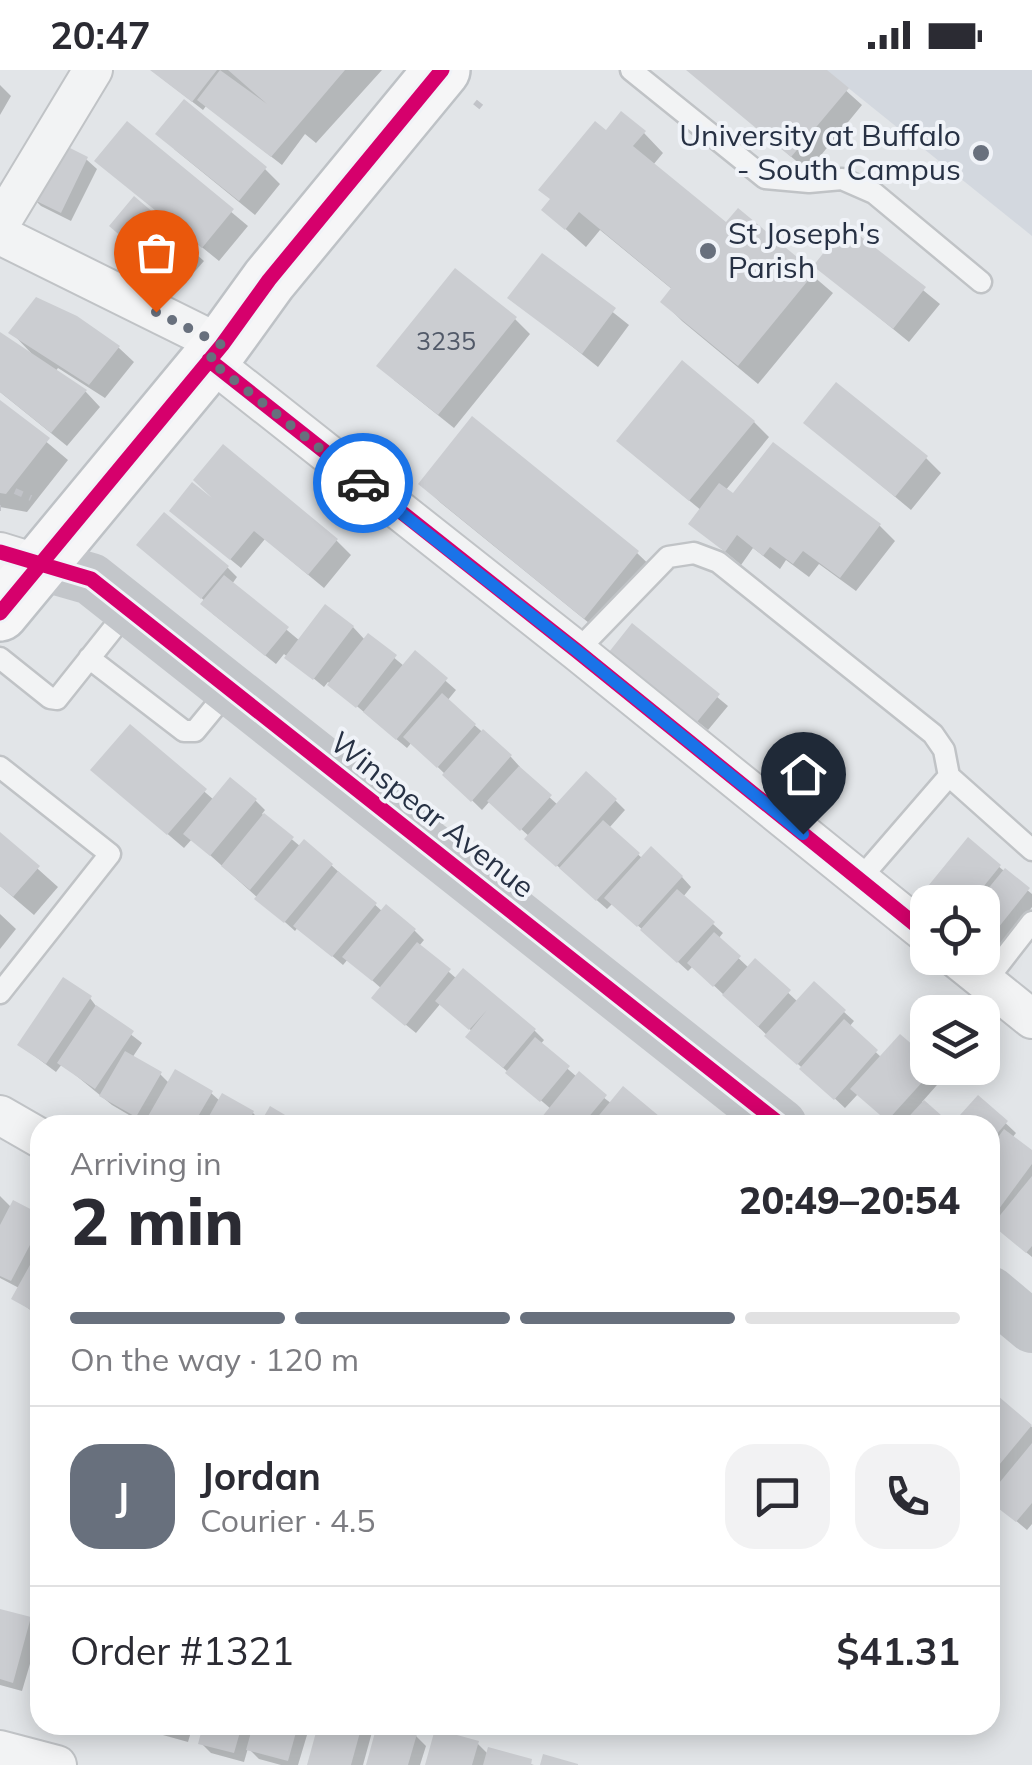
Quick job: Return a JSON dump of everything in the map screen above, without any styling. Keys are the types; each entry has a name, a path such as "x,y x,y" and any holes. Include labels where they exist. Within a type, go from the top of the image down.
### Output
{"main road":[{"path":"0,613 21,558 215,353 270,280 458,86"}],"street":[{"path":"0,224 93,70"},
{"path":"0,235 215,353 910,920"},
{"name":"Winspear Avenue","path":"21,558 91,579 768,1115"},
{"path":"978,975 1032,1018"},
{"path":"0,1115 30,1132"},
{"path":"1000,1300 1032,1326"},
{"path":"0,1750 57,1765"}],"lane":[{"path":"630,70 766,178 842,180 874,192 982,282"},
{"path":"577,651 668,558 694,553 718,562 933,734 944,750 949,776 1032,850"},
{"path":"0,658 56,700 128,610"},
{"path":"89,658 184,731 195,732 229,690"},
{"path":"0,766 110,854 0,993"},
{"path":"860,880 949,776"},
{"path":"986,981 1032,922"}],"path":[{"path":"458,86 485,110"},
{"path":"14,491 31,498"}],"shaded area":[{"name":"University at Buffalo - South Campus","path":"826,70 1032,70 1032,236"}],"building":[{"path":"150,70 217,70 192,102"},
{"path":"220,70 267,104 228,70 345,70 271,157 197,100"},
{"path":"686,70 827,70 849,88 791,157"},
{"path":"184,99 267,167 239,201 155,134"},
{"name":"St Joseph's Parish","path":"621,111 646,131 633,146 726,222 738,208 815,272 738,366 660,302 671,288 579,212 565,230 541,210 550,199 538,190 595,121 606,130"},
{"path":"127,121 234,209 202,248 94,161"},
{"path":"56,141 88,157 61,213 28,197"},
{"path":"134,196 196,249 171,279 109,226"},
{"path":"846,225 926,287 893,329 813,266"},
{"path":"542,253 616,308 582,354 507,298"},
{"path":"455,268 517,317 438,415 376,366"},
{"path":"36,297 77,316 120,346 89,385 8,333"},
{"path":"0,332 87,390 51,433 0,392"},
{"path":"682,360 755,421 689,501 616,441"},
{"path":"836,382 928,456 895,497 803,423"},
{"path":"0,400 50,438 6,494 0,493"},
{"path":"472,416 639,551 584,619 418,484"},
{"path":"773,442 881,524 840,578 803,551 793,564 770,547 763,556 737,535 725,552 688,524 719,483 733,493"},
{"path":"223,444 338,539 308,575 254,531 230,560 169,511 192,482 212,498 193,480"},
{"path":"164,512 229,566 201,599 136,545"},
{"path":"224,575 289,627 265,656 200,604"},
{"path":"325,604 354,626 313,680 284,658"},
{"path":"632,623 720,694 697,722 609,652"},
{"path":"368,633 397,655 356,708 327,685"},
{"path":"415,650 448,678 396,740 363,712"},
{"path":"442,693 476,724 437,768 403,737"},
{"path":"130,724 207,789 167,835 90,770"},
{"path":"483,729 512,755 471,802 442,775"},
{"path":"519,766 552,795 520,831 487,801"},
{"path":"586,771 617,799 556,867 524,839"},
{"path":"230,777 257,799 210,856 183,834"},
{"path":"264,813 294,837 250,890 221,866"},
{"path":"603,820 640,853 596,901 559,868"},
{"path":"0,832 40,866 13,897 0,886"},
{"path":"968,837 1001,865 985,885 929,885"},
{"path":"304,839 333,864 284,923 254,899"},
{"path":"651,846 683,876 637,927 604,898"},
{"path":"1005,868 1030,888 1000,926 1000,885 991,885"},
{"path":"338,871 377,903 332,957 293,926"},
{"path":"677,889 715,922 677,963 640,930"},
{"path":"386,904 416,929 372,981 342,957"},
{"path":"714,932 741,956 713,987 687,963"},
{"path":"417,942 451,969 405,1026 371,998"},
{"path":"755,958 791,990 758,1027 722,995"},
{"path":"463,968 536,1029 503,1068 465,1037 487,1010 469,1030 435,1001"},
{"path":"63,977 92,996 46,1064 17,1045"},
{"path":"814,981 846,1010 797,1065 764,1036"},
{"path":"96,1005 134,1031 95,1089 57,1063"},
{"path":"844,1019 878,1050 834,1100 799,1069"},
{"path":"900,1034 910,1043 910,1085 920,1085 892,1115 880,1115 850,1089"},
{"path":"535,1037 570,1066 540,1102 505,1073"},
{"path":"125,1051 162,1072 137,1115 99,1096"},
{"path":"175,1069 213,1091 199,1115 149,1115"},
{"path":"579,1071 607,1095 590,1115 543,1115"},
{"path":"623,1086 658,1115 599,1115"},
{"path":"222,1093 254,1111 252,1115 210,1115"},
{"path":"978,1095 1008,1121 1000,1130 1000,1115 960,1115"},
{"path":"924,1100 941,1115 910,1115"},
{"path":"270,1106 285,1115 265,1115"},
{"path":"1004,1129 1032,1150 1032,1164 1000,1207 1000,1134"},
{"path":"1032,1176 1032,1246 1026,1253 1000,1232 1000,1215"},
{"path":"13,1200 30,1209 30,1245 11,1281 0,1276 0,1225"},
{"path":"30,1265 30,1309 11,1299"},
{"path":"1000,1398 1032,1425 1000,1464"},
{"path":"1032,1443 1032,1503 1016,1522 1000,1510 1000,1482"},
{"path":"0,1609 30,1617 30,1621 13,1683 0,1679"},
{"path":"200,1735 239,1735 234,1753 198,1744"},
{"path":"250,1735 295,1735 288,1761 246,1750"},
{"path":"315,1735 359,1735 351,1765 307,1765"},
{"path":"374,1735 417,1735 408,1765 366,1765"},
{"path":"433,1735 457,1735 479,1741 472,1765 425,1765"},
{"path":"488,1747 532,1759 531,1765 483,1765"},
{"path":"543,1754 578,1764 578,1765 540,1765"}],"cycle path":[{"path":"0,613 442,70"},
{"path":"209,360 910,920"},
{"path":"0,552 91,579 768,1115"}],"way so far":[{"path":"156,312 222,345 209,360 363,483"}],"place":[{"name":"University at Buffalo - South Campus","path":"981,153"},
{"name":"St Joseph's Parish","path":"708,251"}],"route":[{"path":"363,483 803,834"}]}
